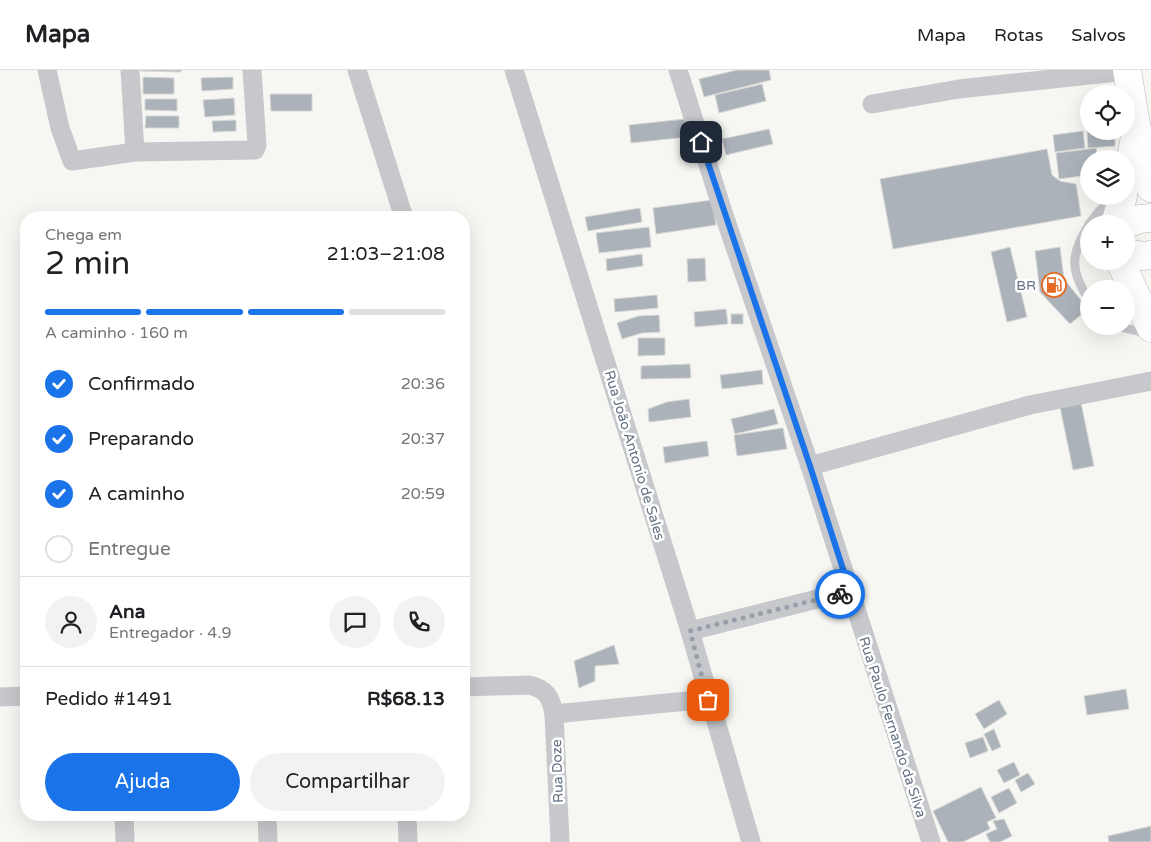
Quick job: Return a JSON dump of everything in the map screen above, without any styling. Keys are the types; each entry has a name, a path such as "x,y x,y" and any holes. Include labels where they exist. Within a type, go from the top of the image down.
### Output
{"main road":[{"path":"1127,71 1136,125 1151,188"},
{"path":"1132,150 1136,125"},
{"path":"1135,221 1151,218"},
{"path":"1135,255 1151,255"},
{"path":"1124,270 1151,328"}],"street":[{"path":"46,70 60,128 71,160 135,152 255,150 257,145 252,70"},
{"path":"130,70 135,152"},
{"path":"357,70 402,211"},
{"name":"Rua João Antonio de Sales","path":"514,70 690,631 708,700 751,842"},
{"name":"Rua Paulo Fernando da Silva","path":"678,70 724,214 810,466 931,842"},
{"path":"872,104 959,90 1127,71"},
{"path":"810,466 1030,405 1151,381"},
{"path":"690,631 850,591"},
{"path":"470,687 529,684 547,692 553,708 708,700"},
{"path":"0,697 20,696"},
{"name":"Rua Doze","path":"553,708 560,842"},
{"path":"124,821 125,842"},
{"path":"267,821 268,842"},
{"path":"408,821 408,842"}],"lane":[{"path":"1096,215 1106,205"},
{"path":"1080,241 1075,250 1075,269 1080,285"},
{"path":"1135,332 1151,334"}],"building":[{"path":"181,70 181,72 141,71"},
{"path":"737,70 769,70 771,80 704,97 699,79"},
{"path":"143,77 174,78 174,94 143,94"},
{"path":"233,77 233,89 202,91 201,78"},
{"path":"762,84 766,101 719,113 715,95"},
{"path":"270,94 312,94 312,111 271,111"},
{"path":"234,98 235,115 205,117 203,100"},
{"path":"145,99 177,99 177,111 145,110"},
{"path":"146,116 179,116 179,128 145,128"},
{"path":"685,119 687,137 631,143 629,125"},
{"path":"236,120 236,131 213,132 212,121"},
{"path":"769,129 773,144 726,155 722,139"},
{"path":"1080,131 1080,140 1084,140 1085,148 1055,152 1053,135"},
{"path":"1088,140 1115,140 1115,146 1088,148"},
{"path":"1096,148 1096,150 1080,150"},
{"path":"1047,149 1052,175 1060,181 1076,184 1081,215 893,249 880,179"},
{"path":"1080,150 1080,176 1059,179 1056,153"},
{"path":"712,200 716,225 656,234 653,208"},
{"path":"640,208 642,222 588,231 585,217"},
{"path":"649,227 651,247 599,253 596,233"},
{"path":"1010,247 1027,317 1007,322 991,252"},
{"name":"BR","path":"1060,247 1064,279 1080,299 1080,316 1070,324 1040,292 1035,251"},
{"path":"642,254 643,266 607,271 606,259"},
{"path":"705,258 706,281 688,282 687,259"},
{"path":"657,295 658,308 615,312 614,299"},
{"path":"726,309 728,324 695,327 694,312"},
{"path":"731,314 743,314 743,324 731,324"},
{"path":"659,315 660,332 642,333 622,339 617,323 639,316"},
{"path":"638,338 665,338 665,355 638,356"},
{"path":"690,364 691,378 641,379 641,366"},
{"path":"762,370 763,384 722,389 720,375"},
{"path":"689,399 691,417 649,422 648,409 667,402"},
{"path":"1081,403 1094,466 1073,470 1060,407"},
{"path":"774,409 778,424 735,434 731,419"},
{"path":"783,428 787,449 737,456 734,435"},
{"path":"707,441 709,456 665,463 663,447"},
{"path":"614,645 619,664 595,666 595,681 579,688 574,661"},
{"path":"1126,689 1129,709 1087,715 1084,696"},
{"path":"999,700 1007,714 984,729 975,714"},
{"path":"994,729 1001,747 992,751 984,734"},
{"path":"983,737 988,751 970,758 965,743"},
{"path":"1014,762 1020,775 1004,783 997,770"},
{"path":"1028,773 1035,784 1021,792 1015,780"},
{"path":"981,787 996,818 987,822 990,829 963,842 948,842 933,811"},
{"path":"1009,788 1017,803 999,813 991,797"},
{"path":"1004,819 1012,836 1000,842 990,842 986,834 997,829 993,821"},
{"path":"1151,826 1151,842 1109,842 1108,836"}],"way so far":[{"path":"708,700 690,631 840,594"}],"place":[{"name":"BR","path":"1054,285"}],"route":[{"path":"701,142 850,591 840,594"}]}
